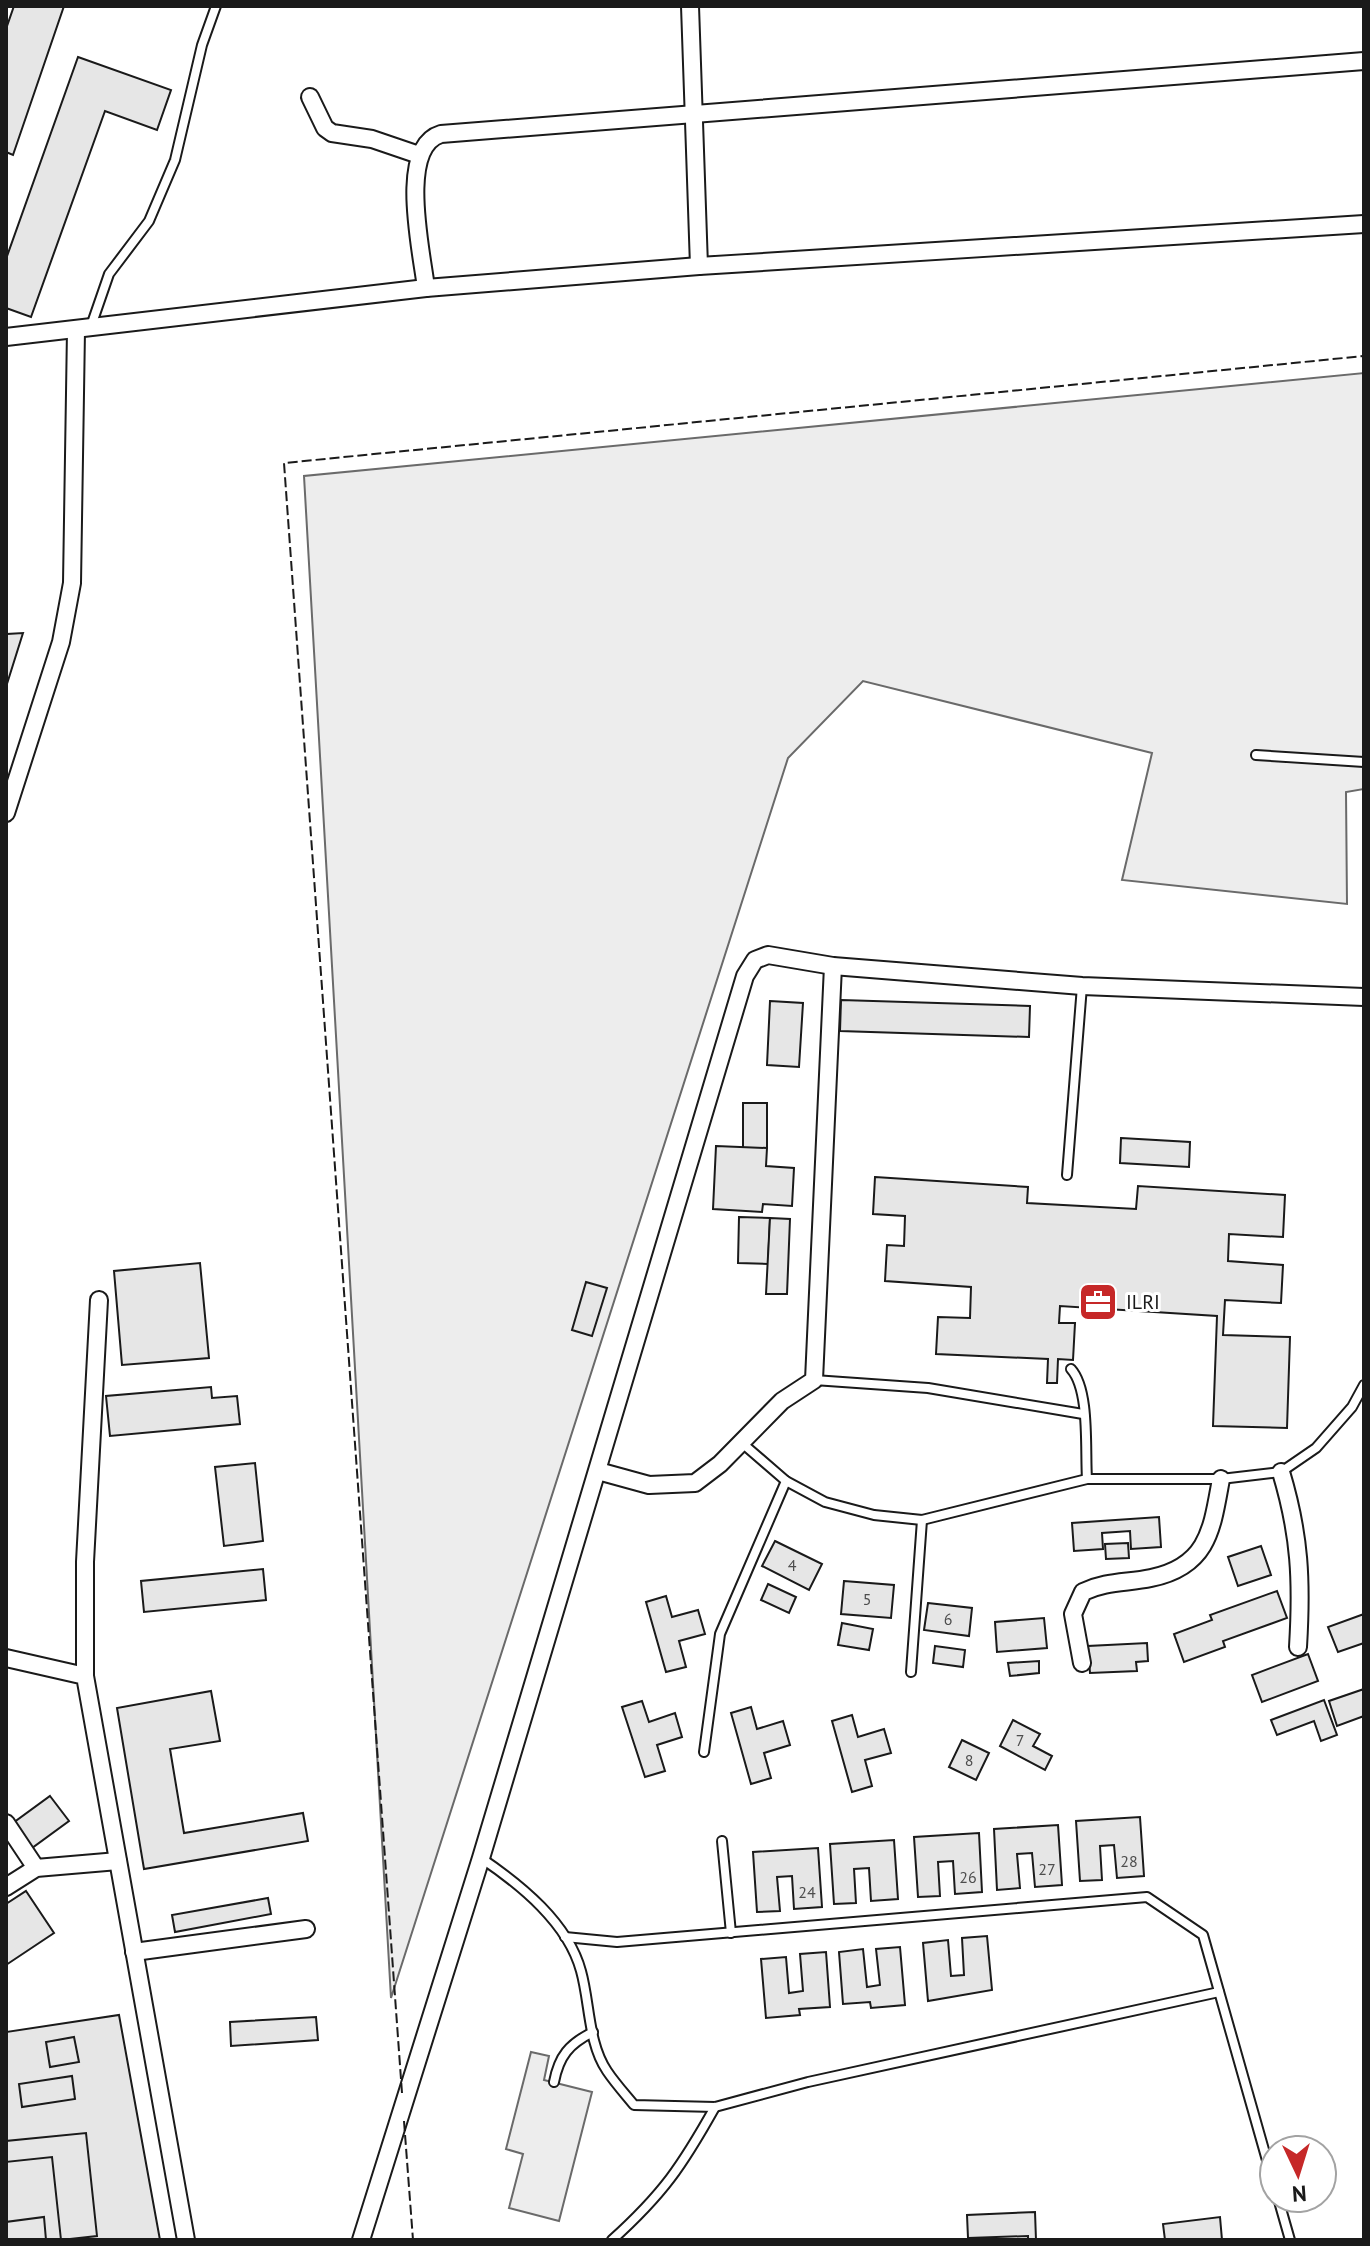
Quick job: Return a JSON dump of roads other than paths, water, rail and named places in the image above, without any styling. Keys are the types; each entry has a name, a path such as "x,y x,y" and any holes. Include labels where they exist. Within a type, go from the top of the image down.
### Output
{"street":[{"path":"690,6 699,266"},
{"path":"426,288 414,205 419,155 431,137 441,134 1364,61"},
{"path":"310,97 325,128 332,133 372,139 419,155"},
{"path":"6,337 426,288 699,266 1364,224"},
{"path":"6,813 61,642 72,583 83,329"},
{"path":"361,2240 481,1858 745,976 755,960 768,955 833,966 1082,986 1364,997"},
{"path":"598,1471 649,1485 695,1483 742,1443 782,1401 814,1380 833,966"},
{"path":"99,1300 85,1562 85,1676 186,2240"},
{"path":"1281,1472 1296,1521 1299,1546 1298,1647"},
{"path":"1082,1663 1073,1614 1083,1592 1103,1583 1154,1577 1191,1559 1210,1537 1221,1479"},
{"path":"6,1658 85,1676"},
{"path":"6,1670 41,1668"},
{"path":"6,1823 36,1868"},
{"path":"6,1887 36,1868 118,1861"},
{"path":"134,1952 306,1929"}],"lane":[{"path":"83,329 109,274 149,221 175,160 202,45 216,6"},
{"path":"1256,755 1364,762"},
{"path":"1067,1175 1082,986"},
{"path":"1071,1369 1081,1386 1087,1479"},
{"path":"814,1380 928,1388 1083,1414"},
{"path":"742,1443 786,1481 825,1502 874,1515 922,1520 1087,1479 1221,1479 1281,1472 1316,1448 1352,1407 1364,1385"},
{"path":"704,1752 720,1634 786,1481"},
{"path":"911,1672 922,1520"},
{"path":"722,1841 731,1933"},
{"path":"481,1858 517,1883 565,1937 581,1968 593,2032 605,2069 634,2105 715,2107 808,2082 1219,1992"},
{"path":"565,1937 617,1942 1147,1897 1201,1932 1259,2134"},
{"path":"554,2082 558,2062 573,2043 593,2032"},
{"path":"612,2240 655,2202 672,2180 715,2107"},
{"path":"1283,2214 1290,2240"}],"place":[{"name":"ILRI","path":"1098,1302"}]}
